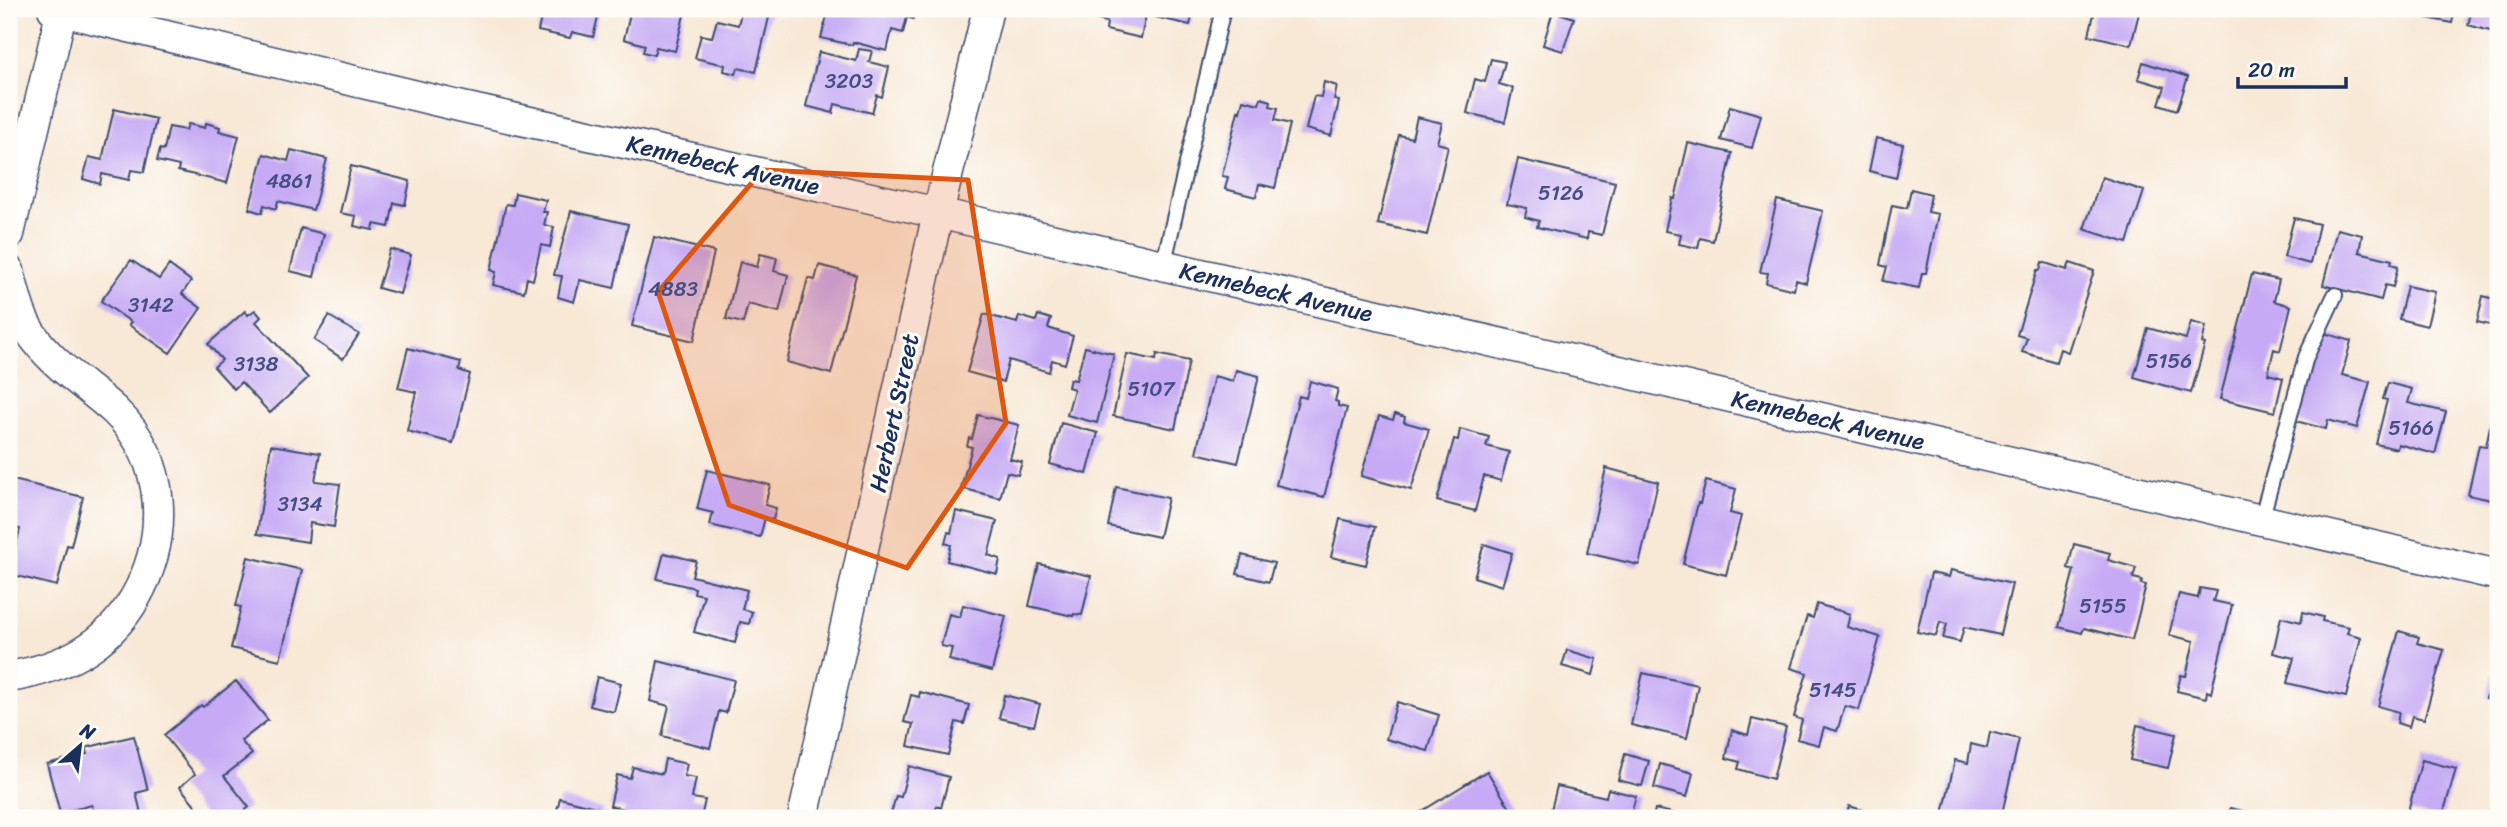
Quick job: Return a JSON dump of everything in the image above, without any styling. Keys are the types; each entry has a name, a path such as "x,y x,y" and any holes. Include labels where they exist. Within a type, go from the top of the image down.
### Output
{"street":[{"name":"Kennebeck Avenue","path":"59,9 476,110 938,213 2498,575"},
{"path":"9,234 59,9"},
{"name":"Herbert Street","path":"803,818 938,213 988,9"},
{"path":"9,271 18,306 34,339 59,366 116,412 138,441 153,473 159,508 157,544 146,578 128,610 104,637 74,658 39,672 9,677"}],"lane":[{"path":"1163,266 1223,9"},
{"path":"2261,520 2306,357 2335,295"}],"highlighted area":[{"path":"763,170 968,180 1006,423 907,568 729,505 658,292"}],"building":[{"path":"543,9 600,9 593,37 572,32 570,38 538,31"},
{"path":"631,9 685,11 675,51 656,47 654,55 643,52 645,45 624,39"},
{"path":"742,9 771,9 756,72 738,68 736,74 724,71 725,65 695,58 701,35 712,37 717,20 738,25"},
{"path":"829,9 916,9 913,19 907,17 903,33 892,30 887,51 853,42 852,45 821,38"},
{"path":"1071,9 1194,9 1190,25 1146,15 1141,38 1106,30 1107,22 1069,14"},
{"path":"2076,9 2140,9 2131,45 2089,35 2094,14"},
{"path":"2429,9 2455,9 2452,23 2427,18"},
{"path":"2472,9 2498,9 2494,32 2468,25"},
{"path":"1553,11 1574,18 1563,51 1543,45"},
{"path":"859,49 872,51 869,62 889,67 882,97 877,95 872,113 835,104 833,113 806,106 819,52 856,61"},
{"path":"1491,59 1505,62 1499,84 1513,88 1505,122 1467,113 1475,79 1485,82"},
{"path":"2143,62 2188,77 2177,110 2159,104 2165,87 2138,79"},
{"path":"1324,82 1337,86 1334,100 1339,101 1331,136 1306,129 1314,96 1321,97"},
{"path":"1261,98 1271,101 1270,106 1278,108 1275,120 1290,124 1275,188 1259,184 1256,197 1225,189 1228,177 1222,176 1243,100 1259,104"},
{"path":"1730,106 1761,115 1752,148 1721,140"},
{"path":"114,109 156,119 144,172 131,170 129,180 102,174 100,184 83,179 89,157 102,160"},
{"path":"1417,117 1442,123 1437,143 1448,146 1427,235 1378,224 1399,135 1412,138"},
{"path":"206,123 220,127 219,131 239,136 227,183 178,171 179,166 157,161 160,149 164,150 169,127 186,130 188,124 205,128"},
{"path":"1876,138 1903,144 1896,178 1869,171"},
{"path":"1688,143 1732,153 1713,241 1700,238 1698,248 1679,244 1681,234 1665,231"},
{"path":"291,150 327,159 313,210 278,201 276,209 264,205 262,213 249,209 264,154 288,161"},
{"path":"1518,159 1615,182 1602,235 1588,232 1587,239 1537,227 1539,221 1525,217 1527,208 1507,204"},
{"path":"351,166 410,181 405,205 394,203 389,227 374,224 373,230 354,226 356,216 340,213"},
{"path":"2102,177 2144,191 2127,243 2084,229"},
{"path":"1911,189 1931,194 1928,212 1938,214 1926,273 1922,273 1919,288 1883,281 1887,267 1880,265 1892,205 1907,208"},
{"path":"515,193 546,200 544,225 554,227 550,247 541,245 533,280 527,278 524,292 493,285 496,272 491,270 506,204 513,205"},
{"path":"1777,200 1823,211 1806,283 1796,280 1794,290 1766,283 1768,273 1760,272"},
{"path":"571,211 628,224 614,288 580,280 574,302 558,297 562,276 554,275"},
{"path":"2294,218 2319,224 2310,264 2284,257"},
{"path":"301,228 324,234 314,277 290,271"},
{"path":"2337,229 2362,235 2359,252 2392,260 2391,264 2398,266 2393,287 2385,285 2381,300 2323,285"},
{"path":"654,237 714,252 694,341 632,326"},
{"path":"390,249 411,255 400,294 378,288"},
{"path":"760,254 777,258 774,271 788,275 779,312 748,304 743,323 726,319 740,262 757,267"},
{"path":"131,260 159,279 169,265 191,281 182,294 201,308 170,353 129,325 131,322 101,301"},
{"path":"2042,262 2067,270 2070,263 2094,271 2068,352 2060,349 2056,362 2022,352 2027,338 2017,335 2037,270 2040,270"},
{"path":"819,265 856,275 831,374 787,362 808,278 815,280"},
{"path":"2252,274 2279,280 2274,301 2291,306 2280,351 2274,349 2268,374 2283,378 2275,412 2220,399"},
{"path":"2407,286 2435,292 2427,326 2399,319"},
{"path":"2483,296 2498,300 2498,327 2477,322"},
{"path":"255,310 261,317 256,322 308,378 270,413 241,382 234,389 214,367 222,360 208,344 245,311 248,315"},
{"path":"984,314 1017,323 1019,316 1036,321 1038,315 1051,319 1048,328 1073,336 1065,364 1052,360 1049,372 1009,360 1003,382 967,372"},
{"path":"329,316 359,334 343,359 314,340"},
{"path":"2191,322 2206,326 2202,343 2205,344 2191,393 2134,377 2148,328 2186,339"},
{"path":"2324,333 2351,341 2342,375 2370,382 2357,428 2328,420 2326,429 2292,420 2311,350"},
{"path":"1085,347 1114,354 1097,423 1067,415 1074,389 1068,387 1070,379 1076,380"},
{"path":"408,348 461,362 459,370 470,374 453,443 407,431 416,392 398,388"},
{"path":"1127,354 1156,360 1157,354 1189,361 1175,429 1113,416"},
{"path":"1236,370 1259,376 1238,463 1196,453 1214,376 1233,381"},
{"path":"1310,381 1338,389 1335,401 1338,406 1347,408 1324,497 1276,485 1299,396 1306,398"},
{"path":"2388,383 2412,389 2408,403 2446,412 2435,454 2398,444 2397,449 2376,444 2387,400 2383,399"},
{"path":"1395,414 1405,417 1404,422 1429,429 1411,490 1361,476 1379,416 1393,420"},
{"path":"978,415 1019,425 1010,459 1022,462 1018,475 1007,472 1000,498 961,488 972,447 967,446 969,438 972,439"},
{"path":"2492,417 2498,419 2496,501 2468,495 2479,445 2486,446"},
{"path":"1061,423 1098,433 1087,474 1050,464"},
{"path":"1460,429 1489,437 1486,446 1509,452 1501,481 1484,476 1475,511 1437,501 1454,439 1458,440"},
{"path":"271,445 320,453 315,481 340,484 334,527 310,523 308,542 257,534"},
{"path":"1606,468 1658,482 1639,565 1587,553"},
{"path":"707,470 770,485 765,505 776,508 773,520 765,518 760,537 710,525 713,513 697,509"},
{"path":"9,479 83,497 71,546 67,545 57,586 9,574 20,529 9,526"},
{"path":"1706,481 1736,489 1730,513 1741,516 1726,575 1683,564"},
{"path":"1116,487 1168,498 1159,537 1108,526"},
{"path":"956,511 997,521 988,555 1000,559 997,574 947,561 951,545 945,543 948,532 951,533"},
{"path":"1340,519 1375,527 1366,565 1331,557"},
{"path":"1484,544 1512,553 1502,586 1474,577"},
{"path":"2074,544 2110,553 2108,560 2136,568 2133,578 2142,580 2141,584 2146,585 2132,640 2084,628 2082,633 2059,627 2074,570 2068,568"},
{"path":"664,553 696,561 692,576 747,590 742,609 752,612 749,624 740,622 735,643 694,632 704,595 694,593 695,588 657,579"},
{"path":"1242,555 1274,563 1269,582 1237,574"},
{"path":"248,557 302,570 280,660 231,648 241,607 236,606"},
{"path":"1039,564 1091,576 1082,615 1073,616 1029,606"},
{"path":"1951,570 2012,584 2000,635 1964,627 1960,642 1943,638 1947,624 1940,622 1936,636 1917,632 1931,573 1949,577"},
{"path":"2200,588 2216,591 2213,601 2232,605 2211,693 2207,691 2206,698 2177,691 2181,675 2186,676 2194,641 2169,635 2179,594 2198,598"},
{"path":"1817,604 1850,614 1847,627 1880,637 1859,710 1845,706 1837,731 1824,727 1819,745 1797,739 1802,720 1794,717 1807,673 1791,668 1807,616 1813,618"},
{"path":"963,605 1006,616 992,671 949,660 952,648 941,646 949,614 960,617"},
{"path":"2303,612 2323,617 2322,621 2349,627 2347,633 2361,637 2346,697 2287,683 2294,658 2273,653 2281,617 2301,622"},
{"path":"2399,631 2419,637 2417,643 2444,650 2424,719 2412,716 2409,727 2397,723 2399,712 2378,706"},
{"path":"1567,650 1597,659 1593,675 1562,666"},
{"path":"658,661 734,680 726,713 719,711 710,748 662,736 669,706 650,701"},
{"path":"2498,662 2498,701 2486,698"},
{"path":"1643,673 1698,685 1687,738 1631,725"},
{"path":"597,677 621,683 614,712 590,706"},
{"path":"236,681 268,720 241,741 252,754 224,776 249,807 236,818 206,818 180,787 195,774 164,735"},
{"path":"920,692 969,705 964,724 956,722 948,755 908,746 913,724 904,722 911,695 919,697"},
{"path":"1004,695 1040,704 1034,726 999,718"},
{"path":"1397,702 1439,715 1428,751 1386,739"},
{"path":"1752,719 1786,727 1773,779 1738,769 1740,762 1726,758 1732,730 1748,735"},
{"path":"2137,725 2176,734 2168,768 2130,760"},
{"path":"1990,732 2019,739 2001,818 1962,818 1943,814 1955,760 1968,763 1971,744 1987,748"},
{"path":"134,736 148,790 136,793 142,817 95,818 92,805 60,813 47,764 87,754 85,748"},
{"path":"1625,754 1649,761 1642,786 1618,780"},
{"path":"665,759 687,764 684,776 696,778 692,798 705,800 701,818 623,818 625,809 610,806 617,775 630,778 633,767 662,774"},
{"path":"2422,760 2456,769 2442,818 2408,811"},
{"path":"1660,764 1693,773 1687,797 1654,788"},
{"path":"909,766 949,777 941,808 937,806 933,818 880,818 881,814 890,817 896,796 901,797"},
{"path":"1487,771 1516,818 1411,818"},
{"path":"1557,786 1606,797 1608,789 1636,796 1630,818 1549,818"},
{"path":"560,798 603,809 601,818 555,818"},
{"path":"1849,806 1876,814 1875,818 1846,818"},
{"path":"2230,808 2270,817 2270,818 2228,818"},
{"path":"1655,809 1690,817 1690,818 1653,818"}]}
